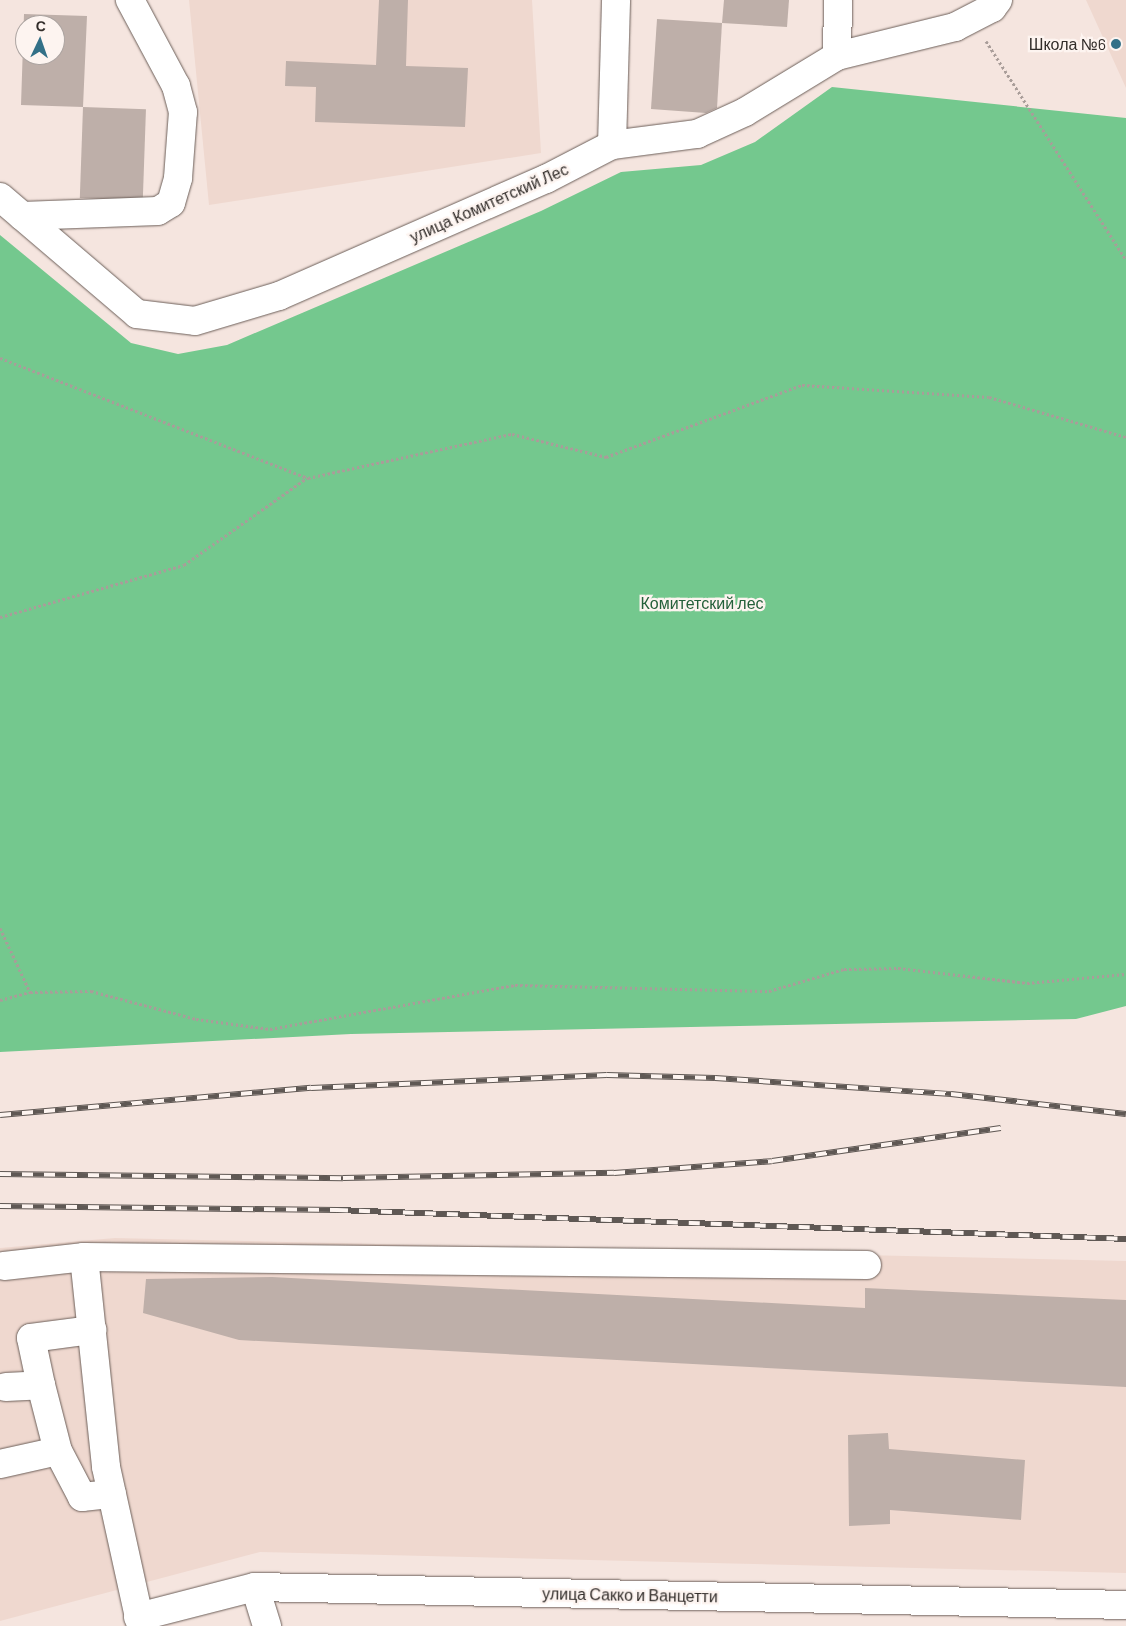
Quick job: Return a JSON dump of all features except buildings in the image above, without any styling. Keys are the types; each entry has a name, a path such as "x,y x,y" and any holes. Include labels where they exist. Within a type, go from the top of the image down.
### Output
{"street":[{"path":"22,216 158,211 171,203 178,178 183,112 176,86 130,0"},
{"path":"612,146 616,0"},
{"path":"836,56 838,0"},
{"name":"улица Комитетский Лес","path":"0,197 137,314 195,321 279,296 546,179 612,146 697,134 745,112 836,56 955,27 992,8 998,0"},
{"path":"4,1266 84,1257 867,1265"},
{"path":"84,1257 112,1494 139,1622"},
{"path":"92,1330 31,1338 58,1451 82,1498 112,1494"},
{"path":"6,1387 41,1385"},
{"path":"0,1464 58,1451"},
{"path":"256,1587 268,1626"},
{"name":"улица Сакко и Ванцетти","path":"139,1622 256,1587 1126,1605"}],"path":[{"path":"972,18 1126,260"},
{"path":"0,358 308,478"},
{"path":"0,617 184,565 308,478 512,434 606,457 802,384 989,398 1126,437"},
{"path":"0,928 30,992"},
{"path":"0,1000 30,992 91,991 196,1019 270,1029 515,985 768,991 844,970 898,968 1027,983 1126,974"}],"shaded area":[{"path":"189,0 532,0 541,153 209,205"},
{"name":"Школа №6","path":"1086,0 1126,0 1126,88"},
{"path":"115,1238 1126,1261 1126,1573 260,1552 0,1621 0,1248"}],"green space":[{"name":"Комитетский лес","path":"832,87 1126,118 1126,1006 1076,1019 351,1034 0,1052 0,235 131,343 178,354 227,345 541,211 621,172 701,165 755,142"}],"railway":[{"path":"0,1115 311,1088 607,1075 715,1078 951,1094 1126,1114"},
{"path":"0,1174 343,1178 614,1173 772,1161 1001,1128"},
{"path":"0,1206 337,1210 1126,1239"}],"place":[{"name":"Школа №6","path":"1116,44"}]}
